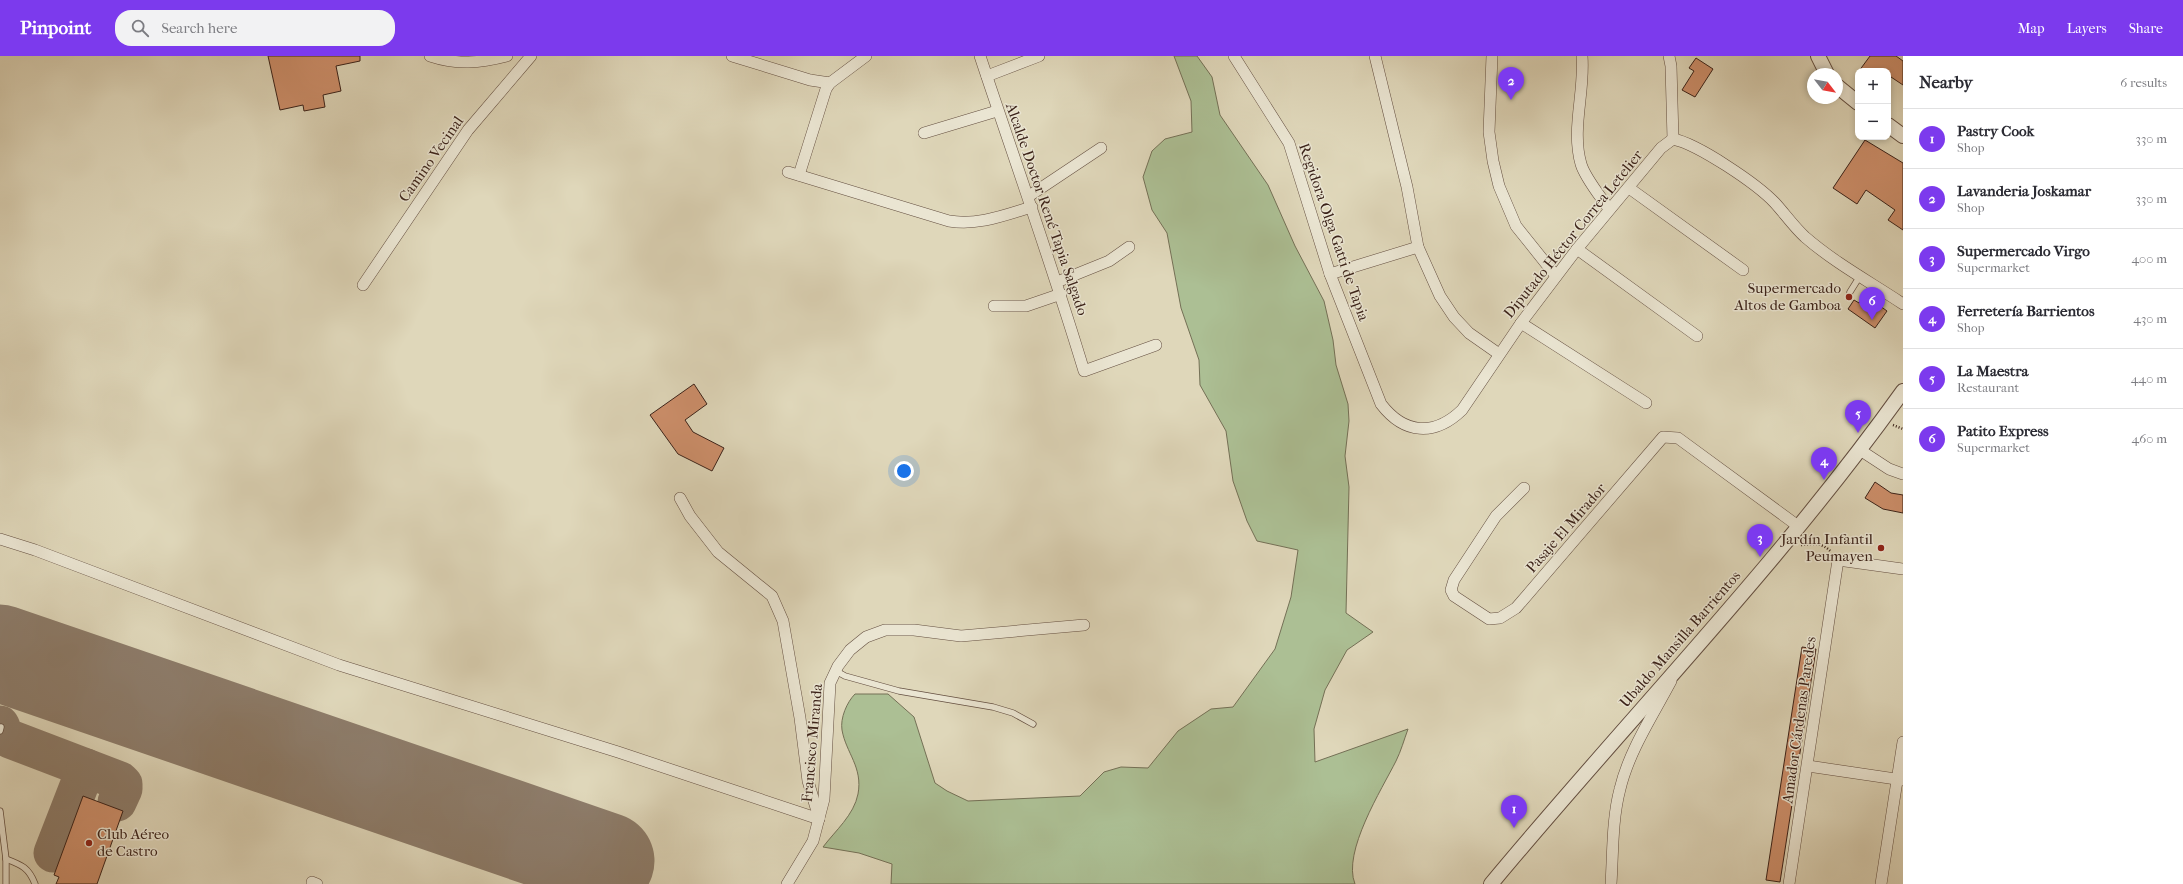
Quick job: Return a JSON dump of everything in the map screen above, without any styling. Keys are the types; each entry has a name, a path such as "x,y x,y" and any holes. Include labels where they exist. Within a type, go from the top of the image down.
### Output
{"street":[{"path":"430,56 442,60 481,63 507,56"},
{"name":"Camino Vecinal","path":"363,286 468,130 531,56"},
{"path":"732,56 761,60 815,82 830,83"},
{"path":"799,175 822,100 830,83 866,56"},
{"name":"Alcalde Doctor René Tapia Salgado","path":"980,56 997,111 1029,196 1058,282 1084,371 1156,345"},
{"path":"987,76 1039,56"},
{"name":"Regidora Olga Gatti de Tapia","path":"1234,56 1289,143 1330,274 1381,404 1388,413 1406,426 1416,429 1442,424 1453,419 1462,410 1499,354"},
{"path":"1375,56 1407,187 1418,247 1440,296 1454,317 1469,333 1499,354"},
{"path":"1492,56 1489,132 1493,161 1499,186 1516,226 1556,276"},
{"path":"1582,56 1583,68 1576,137 1582,166 1609,209"},
{"path":"1669,56 1671,66 1673,139 1685,141 1736,173 1774,202 1804,236 1826,254 1903,304"},
{"path":"1818,56 1825,68"},
{"path":"1843,91 1855,101"},
{"path":"924,133 997,111"},
{"path":"1891,127 1903,136"},
{"name":"Diputado Héctor Correa Letelier","path":"1499,354 1556,276 1609,209 1661,148 1673,139"},
{"path":"1029,196 1101,148"},
{"path":"788,172 949,221 963,223 978,222 1032,207"},
{"path":"1628,188 1743,270"},
{"path":"1058,282 1109,261 1129,247"},
{"path":"1330,274 1418,247"},
{"path":"1577,249 1697,336"},
{"path":"994,306 1026,306 1061,294"},
{"path":"1521,323 1646,402"},
{"name":"Ubaldo Mansilla Barrientos","path":"1491,884 1546,818 1676,673 1860,450 1903,391"},
{"name":"Pasaje El Mirador","path":"1524,488 1496,516 1454,580 1451,590 1454,596 1489,618 1500,618 1516,608 1663,437 1678,438 1798,526"},
{"path":"1860,450 1889,469 1903,474"},
{"path":"680,498 690,516 718,552 772,596 783,621 800,718 808,781 820,820"},
{"path":"0,539 35,550 339,665 618,752 820,820"},
{"path":"1838,560 1903,569"},
{"name":"Amador Cárdenas Paredes","path":"1789,884 1838,560"},
{"name":"Francisco Miranda","path":"787,884 813,841 820,820 824,799 830,683 850,650 866,637 885,630 914,630 961,636 1084,625"},
{"path":"1611,884 1617,804 1620,788 1632,757 1676,673"},
{"path":"1882,884 1900,779 1903,742"},
{"path":"1808,766 1900,779"},
{"path":"312,884 312,882 317,884"}],"lane":[{"path":"1850,292 1860,276"},
{"path":"836,671 845,676 899,690 993,707 1013,713 1033,724"},
{"path":"0,811 6,859 6,884"},
{"path":"6,859 20,864 28,869 35,884"}],"path":[{"path":"1782,546 1819,544 1826,547 1838,560"}],"green space":[{"path":"1174,56 1197,56 1212,77 1220,115 1268,185 1295,246 1324,301 1333,340 1336,365 1348,404 1349,421 1345,456 1349,487 1346,613 1373,632 1347,650 1325,690 1314,729 1315,762 1408,729 1398,757 1373,804 1359,838 1354,855 1352,871 1355,884 891,884 892,864 859,853 823,847 853,809 858,794 859,784 856,768 842,730 842,720 845,710 849,701 855,694 888,694 914,717 935,783 947,791 968,801 1080,796 1104,772 1121,767 1148,768 1178,731 1211,709 1233,707 1275,649 1291,597 1298,550 1257,541 1247,521 1233,481 1226,431 1200,385 1199,360 1181,308 1167,233 1152,210 1143,177 1152,151 1165,139 1192,132 1191,101"}],"building":[{"path":"268,56 360,56 360,61 336,66 341,91 323,95 325,107 304,111 303,105 280,110"},
{"path":"1870,56 1896,56 1903,61 1903,85 1891,77 1891,68 1861,68"},
{"path":"1696,58 1713,69 1695,97 1682,90 1694,71 1689,68"},
{"path":"1865,140 1903,163 1903,230 1888,220 1895,210 1866,190 1857,204 1833,188"},
{"path":"1865,295 1887,311 1875,328 1848,309 1854,300 1859,303"},
{"path":"694,384 707,404 685,420 693,432 724,448 712,471 678,454 650,415"},
{"path":"1875,482 1891,493 1903,495 1903,513 1883,509 1865,498"},
{"path":"1802,647 1816,649 1780,882 1766,880"},
{"name":"Club Aéreo de Castro","path":"83,796 123,811 97,884 56,884 59,877 54,875"}],"taxiway":[{"path":"0,725 4,735 10,739 86,768 53,853"},
{"path":"86,768 120,781 123,784 123,789 117,802"}],"runway":[{"path":"0,653 606,861"}],"place":[{"name":"Lavanderia Joskamar","path":"1511,100"},
{"name":"Supermercado Altos de Gamboa","path":"1849,297"},
{"name":"Patito Express","path":"1872,320"},
{"name":"La Maestra","path":"1858,433"},
{"name":"Ferretería Barrientos","path":"1824,480"},
{"name":"Jardín Infantil Peumayen","path":"1881,548"},
{"name":"Supermercado Virgo","path":"1760,557"},
{"name":"Pastry Cook","path":"1514,828"},
{"name":"Club Aéreo de Castro","path":"89,843"}]}
